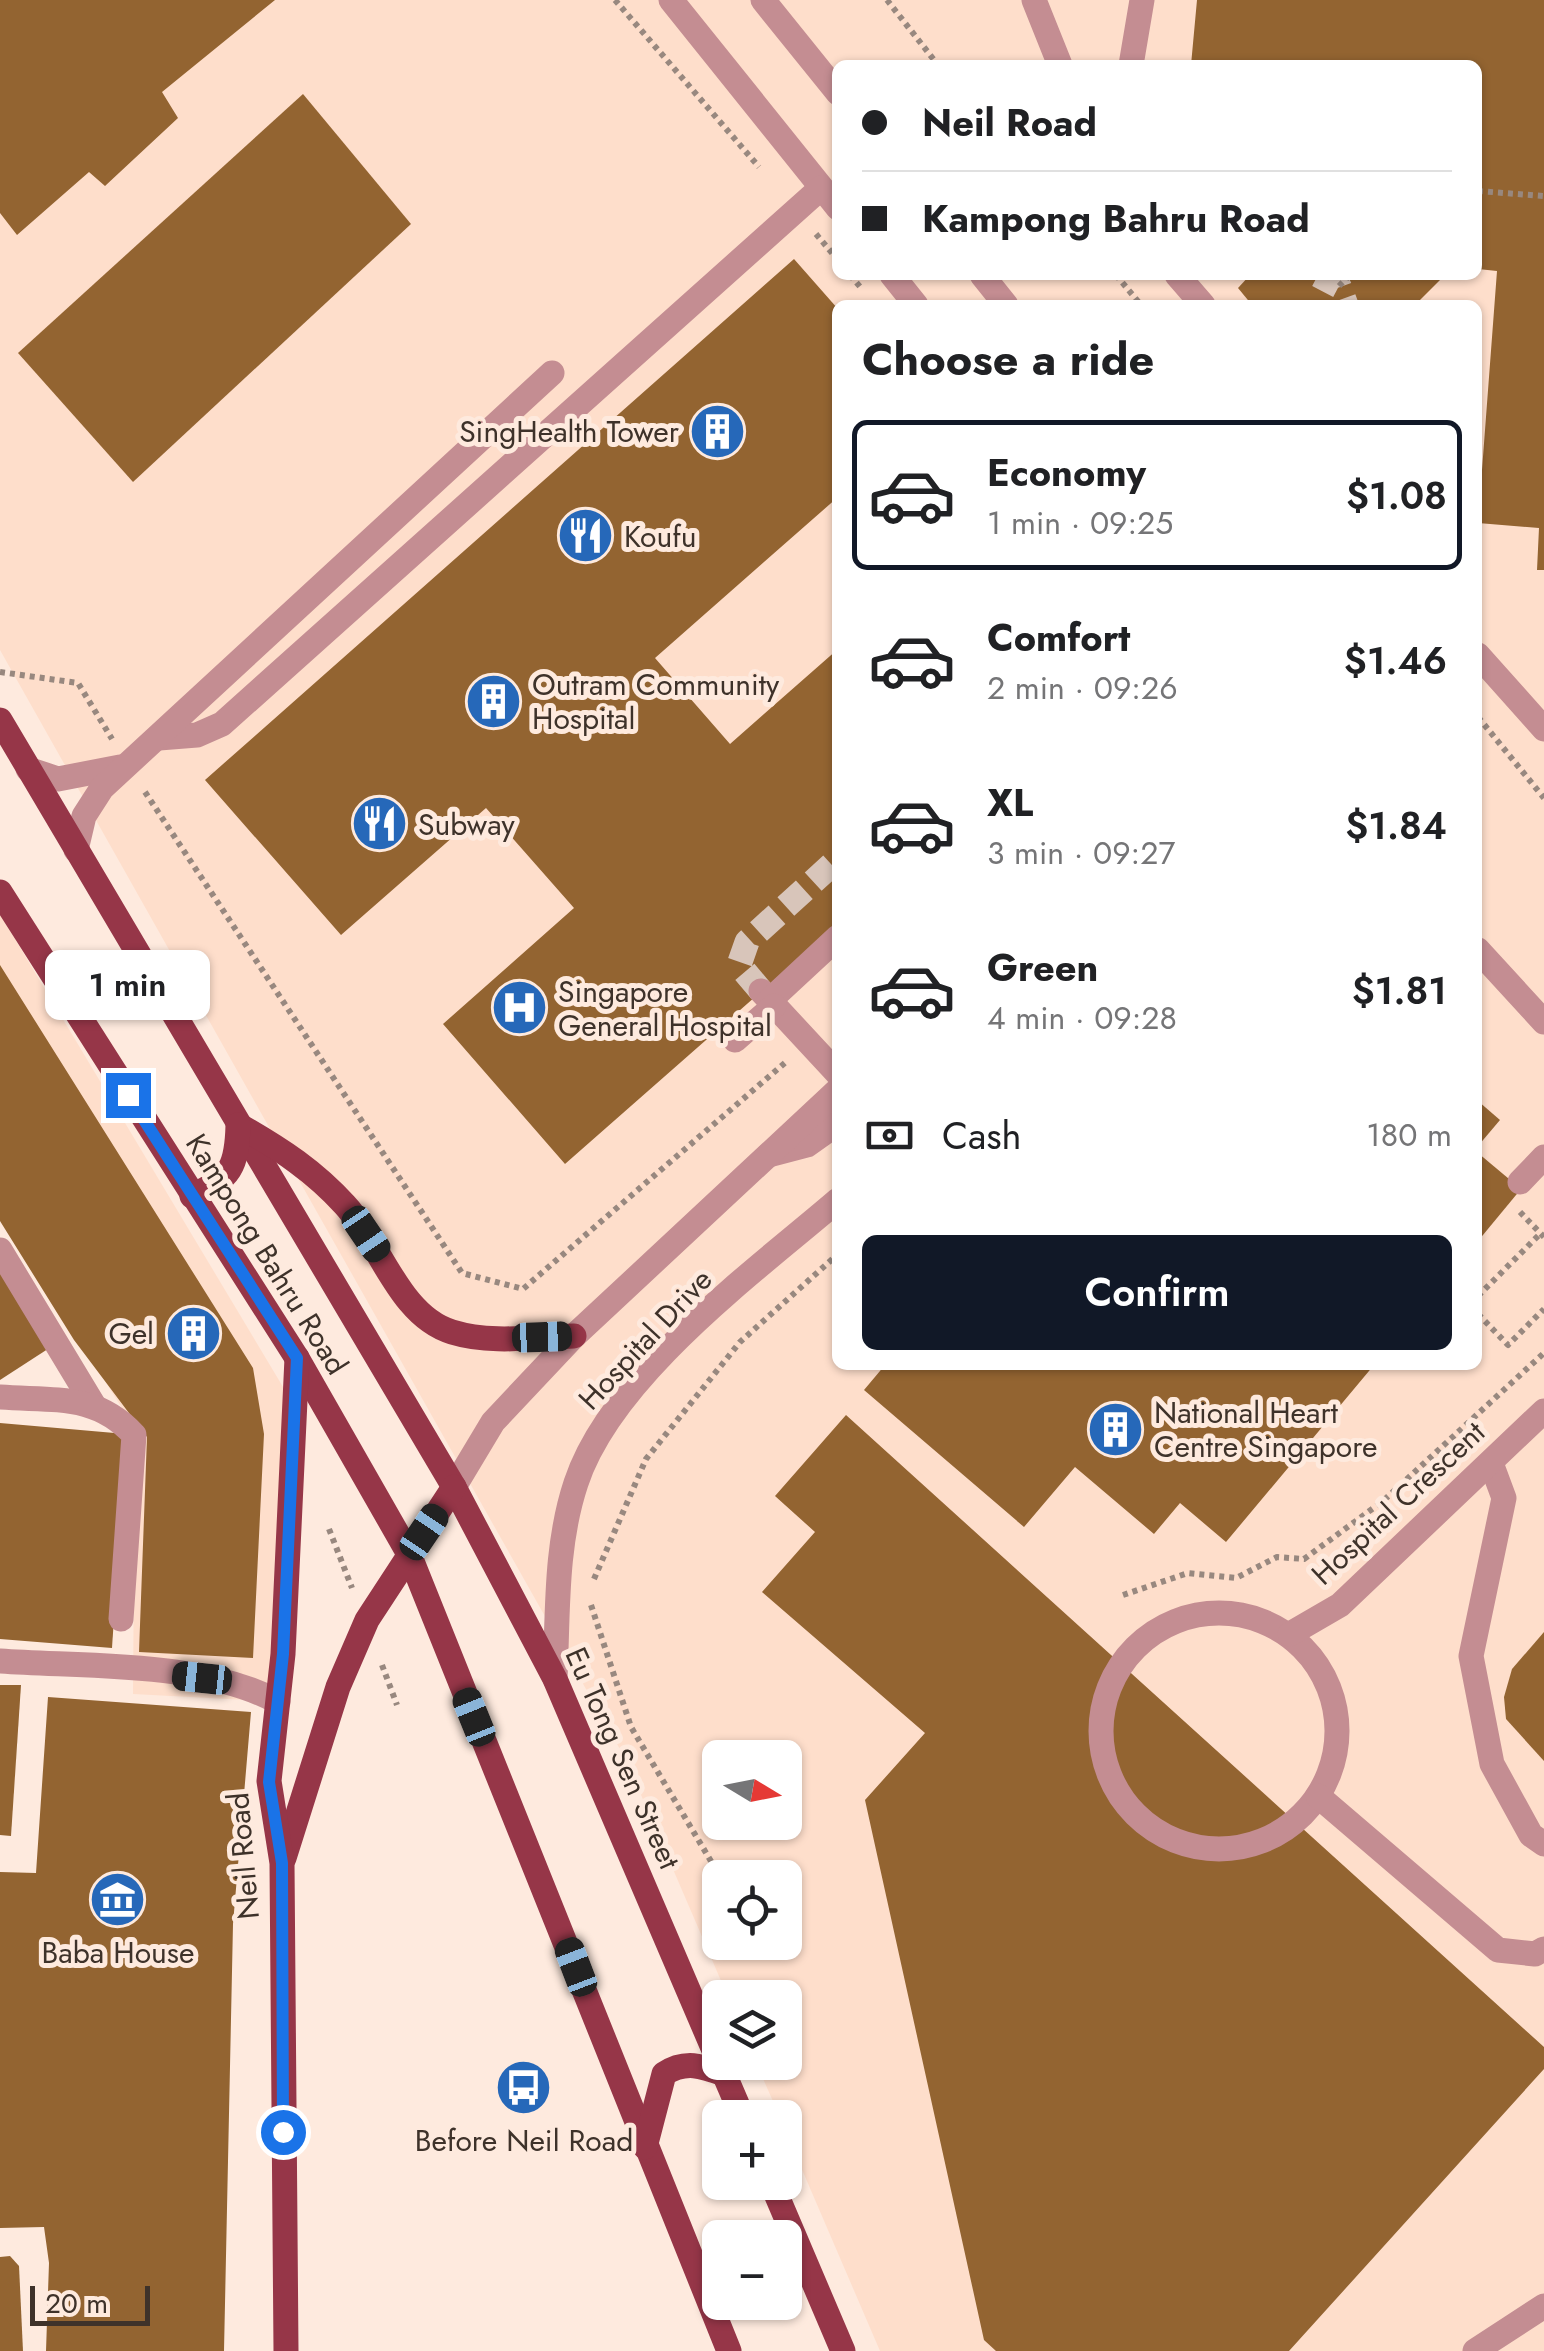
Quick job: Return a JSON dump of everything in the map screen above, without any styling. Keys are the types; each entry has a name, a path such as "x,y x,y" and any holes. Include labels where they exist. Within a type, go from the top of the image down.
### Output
{"main road":[{"name":"Kampong Bahru Road","path":"0,720 454,1487"},
{"name":"Kampong Bahru Road","path":"0,892 297,1358 408,1554 730,2351"},
{"path":"192,1196 229,1173 238,1157 238,1125 303,1162 349,1208 420,1314 448,1331 484,1338 574,1336"},
{"name":"Neil Road","path":"286,2351 282,1863 269,1782 278,1702 297,1358"},
{"path":"282,1863 338,1688 367,1620 454,1487"},
{"name":"Eu Tong Sen Street","path":"454,1487 555,1679 702,2023"},
{"path":"645,2147 664,2074 675,2067 702,2066"},
{"path":"779,2200 844,2351"}],"street":[{"path":"158,738 197,735 222,724 796,211 829,198 671,0"},
{"path":"762,0 832,87"},
{"path":"1034,0 1058,60"},
{"path":"1131,60 1142,0"},
{"path":"896,280 912,300"},
{"path":"986,280 1002,300"},
{"path":"1181,280 1199,300"},
{"path":"76,850 84,816 102,788 552,373"},
{"path":"1482,659 1536,706 1544,729"},
{"path":"28,769 58,780 127,764"},
{"path":"735,1040 768,1000 832,942"},
{"path":"1482,954 1544,1022"},
{"path":"768,1000 832,1068"},
{"name":"Hospital Drive","path":"454,1487 493,1422 574,1336 832,1095"},
{"path":"764,1156 807,1144 832,1127"},
{"path":"1515,1192 1544,1157"},
{"name":"Hospital Drive","path":"555,1679 560,1544 576,1480 607,1418 696,1321 832,1205"},
{"path":"0,1250 93,1404"},
{"path":"0,1396 93,1404 117,1417 134,1435 121,1619"},
{"name":"Hospital Crescent","path":"1290,1634 1340,1605 1544,1412"},
{"path":"1491,1463 1504,1498 1471,1656 1492,1764 1531,1834 1544,1844"},
{"path":"1214,1611 1254,1616 1290,1634 1315,1660 1332,1692 1338,1728 1334,1764 1318,1796 1291,1826 1255,1845 1216,1851 1176,1842 1141,1822 1115,1790 1102,1752 1101,1711 1114,1673 1140,1642 1163,1627 1214,1611"},
{"path":"0,1661 202,1678 251,1687 278,1702"},
{"path":"1318,1796 1498,1950 1535,1954 1544,1949"},
{"path":"1475,2351 1544,2306"}],"path":[{"path":"615,0 832,253"},
{"path":"887,0 934,60"},
{"path":"1482,191 1544,196"},
{"path":"1120,280 1137,300"},
{"path":"1339,286 1345,280"},
{"path":"0,672 78,684 462,1272 524,1289 808,1042"},
{"path":"1482,721 1544,798"},
{"path":"1482,1292 1542,1235 1515,1192"},
{"path":"710,1860 631,1727 588,1594 646,1459 740,1342 832,1259"},
{"path":"1482,1318 1508,1345 1544,1309"},
{"path":"1123,1595 1188,1573 1236,1578 1276,1557 1304,1559 1383,1502 1544,1353"}],"shaded area":[{"name":"Singapore General Hospital","path":"0,0 1544,0 1544,2351 880,2351 802,2170 802,2100 772,2100 764,2080 802,2080 802,1980 721,1980 712,1960 802,1960 802,1860 702,1860 702,1937 626,1760 0,650"},
{"path":"0,914 292,1402 267,1701 133,1694 135,1429 0,1213"}],"building":[{"path":"0,0 275,0 162,92 178,118 105,186 89,172 17,235 0,213"},
{"path":"1197,0 1544,0 1544,570 1537,570 1539,528 1482,523 1482,470 1497,271 1482,269 1482,60 1191,60"},
{"path":"303,94 411,224 133,482 18,353"},
{"name":"Outram Community Hospital","path":"794,259 832,302 832,502 655,658 730,744 832,654 832,929 565,1164 443,1024 574,908 486,808 341,935 205,780"},
{"path":"1245,280 1440,280 1420,300 1248,300 1238,288"},
{"path":"0,965 253,1368 264,1434 253,1658 139,1652 147,1437 74,1340 0,1221"},
{"path":"1482,1104 1500,1120 1482,1141"},
{"path":"1482,1156 1521,1189 1482,1236"},
{"path":"0,1259 54,1345 0,1380"},
{"name":"National Heart Centre Singapore","path":"881,1370 1370,1370 1226,1542 1180,1503 1154,1534 1075,1467 1024,1527 864,1390"},
{"path":"846,1415 1544,2047 1544,2069 1289,2351 996,2351 984,2340 865,1800 925,1733 762,1592 815,1532 775,1496"},
{"path":"0,1423 126,1434 112,1648 0,1639"},
{"path":"1544,1632 1544,1761 1506,1719 1504,1697 1512,1669"},
{"path":"0,1685 21,1685 11,1836 0,1835"},
{"path":"48,1697 251,1712 233,1924 224,2351 46,2351 49,2263 44,2227 0,2228 0,1872 36,1873"},
{"path":"10,2256 19,2266 23,2351 0,2351 0,2257"}],"tunnel":[{"path":"1328,280 1339,286 1344,300"},
{"path":"761,991 739,965 747,942 832,864"}],"place":[{"name":"SingHealth Tower","path":"718,431"},
{"name":"Koufu","path":"585,536"},
{"name":"Outram Community Hospital","path":"493,701"},
{"name":"Subway","path":"379,824"},
{"name":"Singapore General Hospital","path":"519,1008"},
{"name":"Gel","path":"193,1333"},
{"name":"National Heart Centre Singapore","path":"1115,1429"},
{"name":"Baba House","path":"118,1900"},
{"name":"Before Neil Road","path":"524,2088"}],"route":[{"path":"128,1095 297,1358 283,1654 269,1782 282,1863 283,2132"}]}
